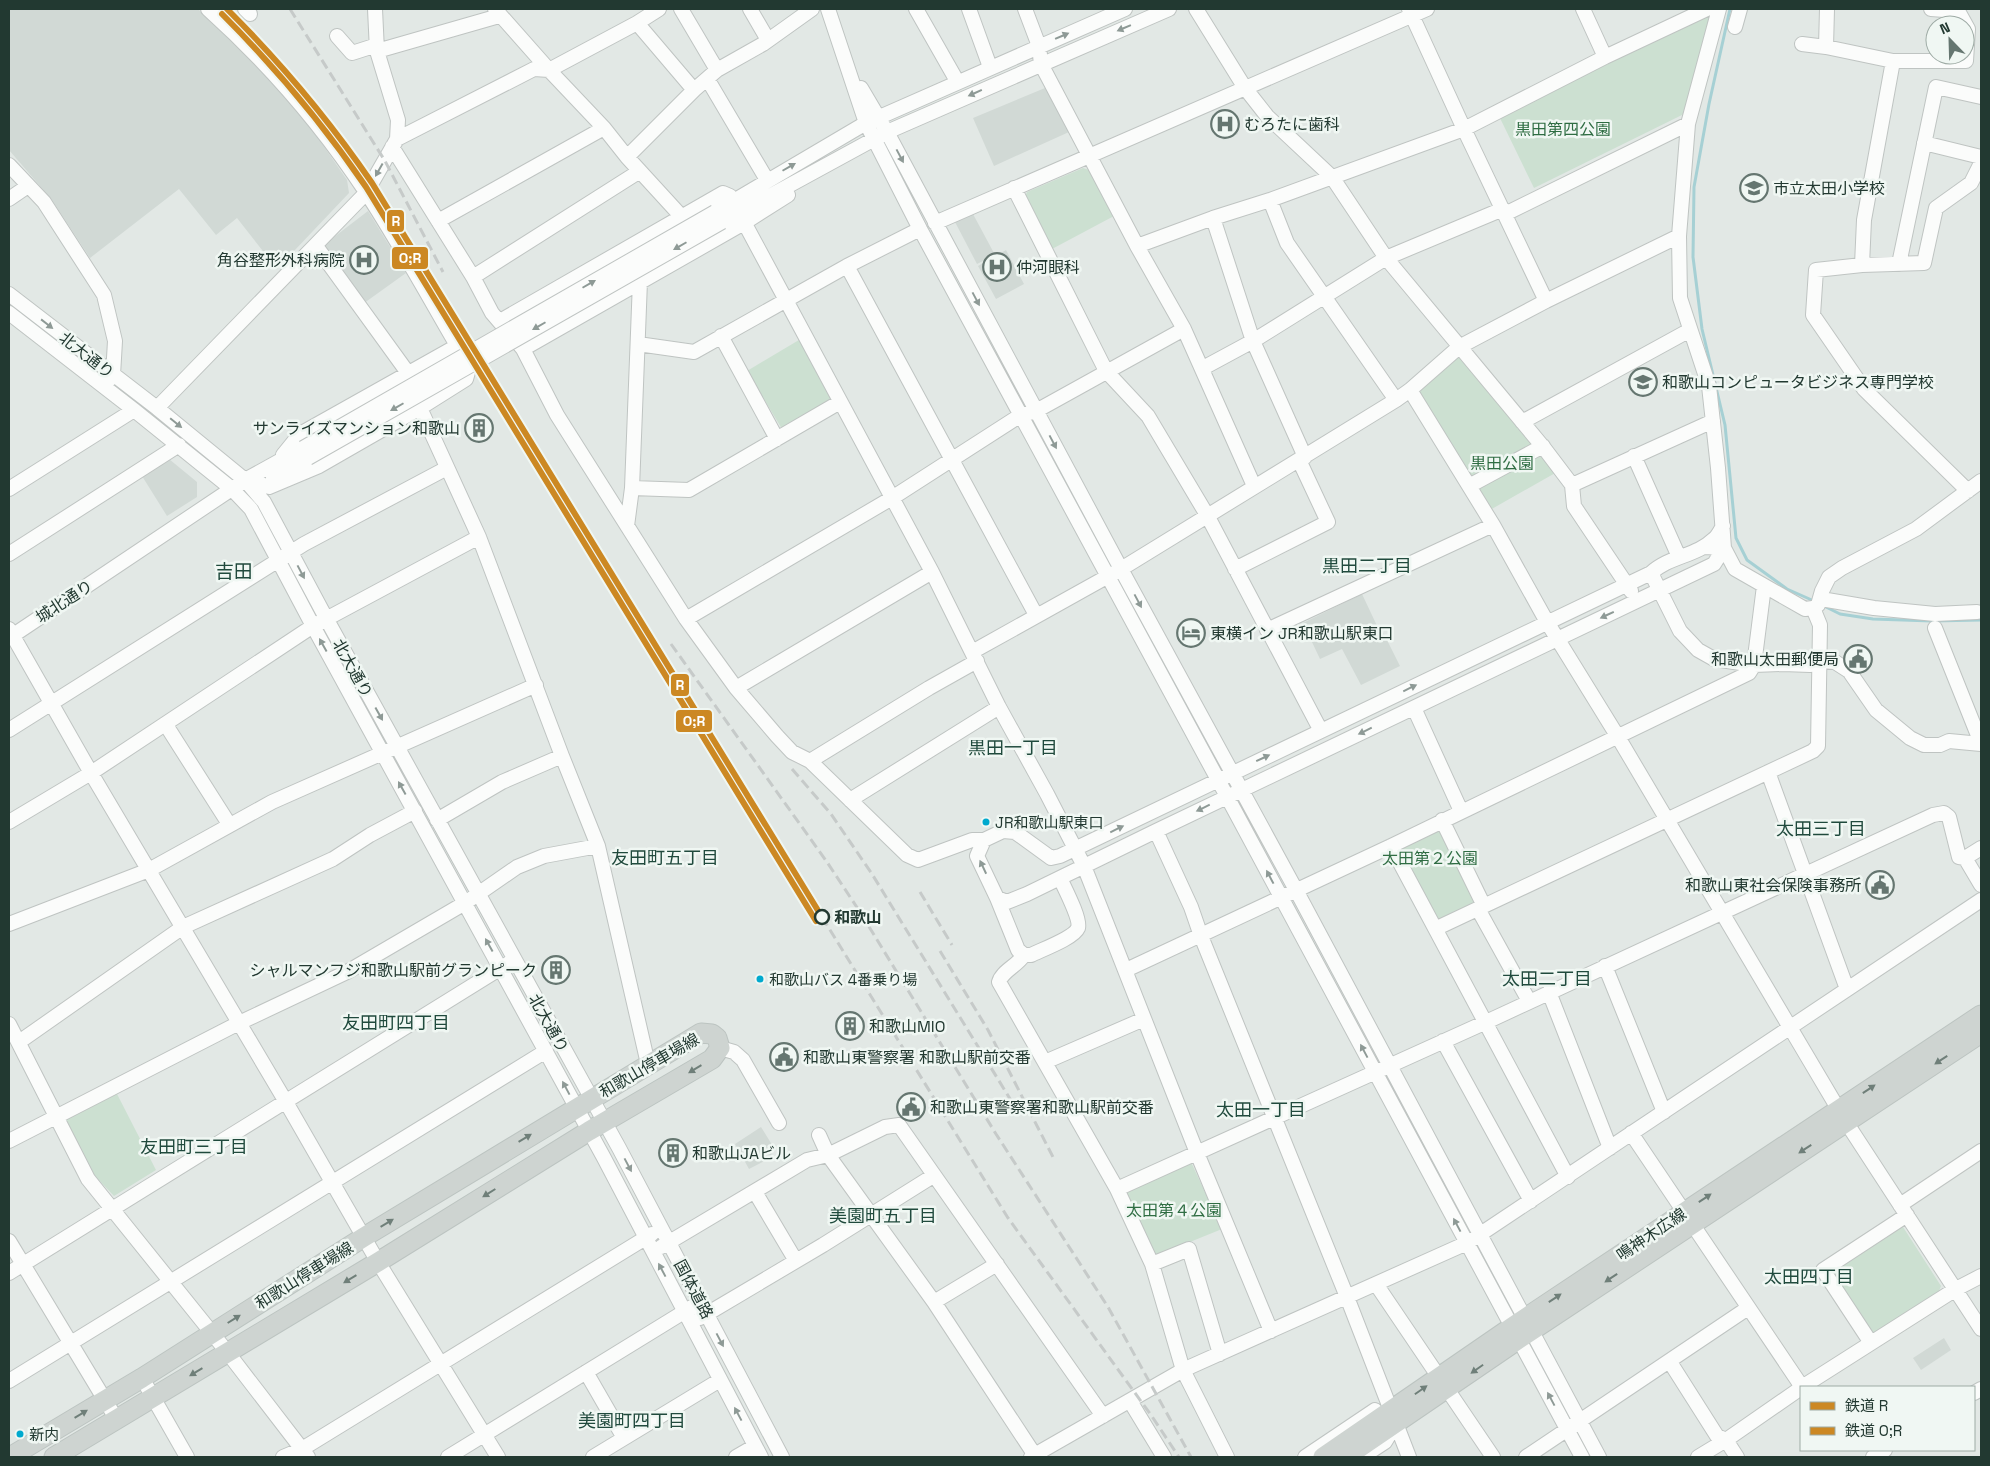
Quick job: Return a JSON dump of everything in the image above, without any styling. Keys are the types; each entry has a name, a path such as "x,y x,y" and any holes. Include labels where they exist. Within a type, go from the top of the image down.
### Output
{"main road":[{"name":"鳴神木広線","path":"1346,1457 1393,1418 1522,1329 1843,1115 1981,1015"},
{"name":"和歌山停車場線","path":"10,1457 142,1378 364,1237 648,1064 701,1033 712,1034 717,1038 720,1048 712,1059 54,1457"},
{"name":"鳴神木広線","path":"1843,1115 1981,1033"},
{"name":"鳴神木広線","path":"1323,1457 1393,1418"}],"street":[{"path":"208,9 240,38 276,76 334,147 366,193 455,342 455,347 468,372 466,379 420,408 319,466 269,488 253,484"},
{"path":"157,408 366,193 394,143 398,120 377,48 375,9"},
{"path":"394,143 534,70 549,70 637,23 659,9"},
{"path":"680,9 767,180"},
{"path":"750,9 768,40"},
{"path":"627,157 694,90 712,75 768,40 812,9"},
{"path":"828,9 849,68 872,120 873,139 920,230 1467,1243 1580,1422 1599,1457"},
{"path":"916,9 957,82"},
{"path":"969,9 990,67"},
{"path":"1025,9 1039,46 1041,64 1137,246 1184,329 1254,486"},
{"path":"523,349 640,281 738,212 767,180 872,120 1125,9"},
{"path":"253,484 719,217 798,190 824,166 887,132 1169,9"},
{"path":"1196,9 1245,88 1267,116 1332,177 1386,258 1543,446 1572,485 1574,506 1627,584 1637,602"},
{"path":"935,223 1245,88 1411,12 1427,9"},
{"path":"1583,9 1605,57"},
{"path":"1137,246 1464,129 1605,57 1706,9"},
{"path":"1719,9 1688,124 1679,236 1680,298 1709,386 1724,548 1736,569"},
{"path":"1735,27 1740,9"},
{"path":"1826,46 1827,9"},
{"path":"1802,44 1826,46 1894,61 1966,61 1968,28 1958,11 1931,9"},
{"path":"337,36 352,53 377,48 497,12 604,128 627,157 681,216"},
{"path":"1411,12 1546,301"},
{"path":"637,23 694,90"},
{"path":"1862,265 1864,220 1894,61"},
{"path":"1898,264 1936,87 1981,97"},
{"path":"872,120 887,132 1480,1235 1567,1430 1582,1457"},
{"path":"1203,368 1254,341 1386,258 1504,211 1688,124"},
{"path":"438,222 604,128"},
{"path":"394,143 438,222 473,277 492,313 523,349 557,414 627,526 686,619 736,688 792,752 810,761 907,855 918,860 972,840 984,840 1003,831 1015,832 1051,858 1075,849 1651,573 1658,566 1704,547 1715,539 1723,526"},
{"path":"1924,143 1981,157"},
{"path":"1968,491 1864,389 1813,316 1816,270 1862,265 1924,263 1936,208 1971,183 1981,163"},
{"path":"9,165 44,202 104,295 115,341 113,375 104,386"},
{"path":"473,277 640,171"},
{"path":"9,199 28,186"},
{"path":"1014,188 1106,371 1148,416 1207,515 1321,731"},
{"path":"500,321 723,193 730,196 932,572 999,707 1084,866 1197,1153 1271,1331"},
{"path":"1270,200 1288,243 1396,400"},
{"path":"1213,218 1254,341 1328,522 1235,569"},
{"path":"638,344 694,352 847,266 920,230"},
{"path":"810,761 929,688 1036,615 1121,569 1396,400 1459,347 1546,301 1679,236"},
{"path":"316,246 408,373 420,408 480,536 562,756 598,846 648,1064"},
{"path":"847,266 1036,615"},
{"path":"627,526 632,488 640,281"},
{"name":"北大通り","path":"9,294 253,484 514,960 597,1127"},
{"name":"北大通り","path":"11,319 104,386 235,492 251,509 546,1051 584,1103"},
{"path":"686,619 892,498 1021,415 1036,411 1184,329"},
{"path":"1522,422 1690,330"},
{"path":"721,336 777,440"},
{"path":"253,484 278,461 300,434 455,347"},
{"path":"1410,390 1493,525 1547,622 1618,737 1843,1115 1981,1329"},
{"path":"632,488 689,490 840,402"},
{"path":"9,489 134,410"},
{"path":"1572,485 1713,421"},
{"path":"9,554 179,446"},
{"path":"1469,486 1543,446"},
{"path":"278,461 306,453"},
{"path":"1634,456 1679,557"},
{"path":"9,730 291,552 447,468"},
{"path":"1436,928 1813,751 1818,746 1820,625 1817,604 1829,578 1842,568 1916,529 1981,481"},
{"name":"城北通り","path":"10,634 235,492 253,484"},
{"path":"1267,630 1493,525"},
{"path":"9,822 166,725 326,618 480,536"},
{"path":"1704,547 1724,548"},
{"path":"997,898 1007,902 1027,894 1557,638 1660,591 1714,564 1724,548"},
{"path":"1714,564 1736,569 1805,609 1817,604 1874,608 1980,620"},
{"path":"736,688 932,572"},
{"path":"1651,573 1680,631 1698,650 1714,659 1754,665 1810,665 1820,661 1835,662 1848,671 1876,710 1910,738 1924,745 1940,745 1949,741 1981,744 1935,628"},
{"path":"1126,970 1391,846 1749,673 1754,665 1764,586"},
{"path":"10,634 286,1102 378,1262 498,1457"},
{"path":"9,924 149,870 229,824 272,802 536,685"},
{"path":"850,800 999,707"},
{"path":"1414,708 1461,811"},
{"path":"166,725 229,824"},
{"path":"437,820 502,782 562,756"},
{"path":"1768,772 1847,989"},
{"path":"19,1042 183,927 333,859 370,835 415,811"},
{"path":"1117,1189 1484,1023 1933,815 1944,813 1949,817 1959,857 1965,858 1981,848"},
{"path":"1442,820 1481,908 1529,1001"},
{"path":"1156,831 1191,907 1409,1457"},
{"path":"984,840 977,856 997,898 1018,950 1024,955 1031,955 1073,935 1078,928 1078,920 1060,878"},
{"path":"9,1142 239,1023 347,972 478,895 517,867 544,856 598,846"},
{"path":"1391,846 1568,1177"},
{"path":"1965,858 1981,885"},
{"path":"819,1136 828,1155 934,1302 1034,1457 1183,1370 1467,1243 1792,1028 1981,900"},
{"path":"1024,955 1019,963 1001,976 999,982 1117,1189 1152,1264 1183,1370 1227,1457"},
{"path":"9,1273 111,1208 514,960"},
{"path":"1605,966 1664,1112"},
{"path":"1549,992 1610,1148"},
{"path":"1045,1062 1144,1019"},
{"path":"9,1024 88,1179 228,1353 305,1453"},
{"path":"1443,1041 1531,1201"},
{"path":"720,1048 734,1052 743,1060 779,1123"},
{"path":"9,1381 546,1051"},
{"path":"653,1252 807,1160 828,1155 885,1127 899,1125 1103,1416"},
{"name":"国体道路","path":"597,1127 669,1242 782,1457"},
{"name":"国体道路","path":"597,1127 645,1238 758,1452"},
{"path":"1631,1134 1801,1386"},
{"path":"1871,1342 1823,1270 1981,1151"},
{"path":"448,1457 586,1372 796,1261 933,1176"},
{"path":"755,1192 796,1261"},
{"path":"283,1457 305,1453 440,1364 661,1228"},
{"path":"9,1241 117,1420"},
{"path":"1152,1264 1189,1249 1220,1354"},
{"path":"934,1302 997,1264"},
{"path":"1804,1386 1956,1289 1981,1276"},
{"path":"1376,1284 1493,1457"},
{"path":"1526,1457 1748,1308"},
{"path":"1670,1362 1718,1436 1726,1440 1737,1457"},
{"path":"586,1372 624,1438"},
{"path":"142,1378 187,1457"},
{"path":"593,1457 720,1380"},
{"path":"1698,1457 1726,1440 1800,1388"},
{"path":"1130,1401 1164,1457"},
{"path":"1305,1457 1378,1408 1393,1418"},
{"path":"1362,1457 1385,1442 1393,1418"},
{"path":"736,1457 758,1452"}],"shaded area":[{"path":"9,9 198,9 269,78 314,132 347,180 349,193 277,269 237,218 216,235 179,189 90,258 52,200 9,150"},
{"path":"1045,88 1069,132 994,166 973,118"},
{"name":"むろたに歯科","path":"1222,111 1223,114 1228,112 1238,134 1223,140 1212,115"},
{"name":"角谷整形外科病院","path":"368,211 406,273 360,306 321,247"},
{"path":"973,214 995,255 977,264 955,222"},
{"name":"仲河眼科","path":"1006,250 1024,284 996,299 978,266"},
{"path":"169,459 197,482 197,497 167,516 142,476"},
{"path":"1362,594 1379,630 1382,630 1400,666 1361,685 1342,649 1320,659 1303,623"},
{"path":"761,1127 774,1148 770,1158 749,1169 735,1144"},
{"path":"1944,1338 1951,1350 1921,1370 1913,1358"}],"green space":[{"name":"黒田第四公園","path":"1713,11 1684,114 1534,188 1499,116"},
{"path":"1083,168 1089,170 1114,216 1052,249 1025,197 1027,192"},
{"path":"799,340 831,400 782,429 747,371"},
{"name":"黒田公園","path":"1457,355 1557,472 1490,510 1415,393"},
{"name":"太田第２公園","path":"1440,825 1479,905 1438,924 1397,848"},
{"path":"117,1094 156,1170 114,1196 94,1175 66,1123 67,1119"},
{"name":"太田第４公園","path":"1191,1162 1222,1229 1153,1257 1126,1192"},
{"path":"1898,1226 1903,1227 1941,1286 1939,1291 1873,1334 1868,1332 1830,1273 1889,1236 1887,1232"}],"waterway":[{"path":"1730,9 1709,104 1694,187 1693,257 1702,329 1725,425 1736,538 1747,560 1787,589 1814,601"},
{"path":"1822,605 1840,614 1873,619 1981,620"}],"railway":[{"path":"290,9 385,161 443,272"},
{"path":"671,644 827,862 860,912 996,1134 1108,1307 1191,1457"},
{"path":"792,769 831,814 872,874 1012,1102"},
{"path":"920,892 952,945"},
{"path":"822,917 1008,1218 1151,1415 1179,1457"},
{"path":"940,951 988,1030 1055,1161"}],"rail line":[{"name":"R","path":"227,9 304,93 372,183 822,917"},
{"name":"O;R","path":"222,14 298,97 366,187 816,921"}],"place":[{"name":"むろたに歯科","path":"1225,124"},
{"name":"市立太田小学校","path":"1754,188"},
{"name":"角谷整形外科病院","path":"364,260"},
{"name":"仲河眼科","path":"997,267"},
{"name":"和歌山コンピュータビジネス専門学校","path":"1643,382"},
{"name":"サンライズマンション和歌山","path":"479,428"},
{"name":"東横イン JR和歌山駅東口","path":"1191,633"},
{"name":"和歌山太田郵便局","path":"1858,659"},
{"name":"JR和歌山駅東口","path":"986,822"},
{"name":"和歌山東社会保険事務所","path":"1880,885"},
{"name":"和歌山","path":"822,917"},
{"name":"シャルマンフジ和歌山駅前グランピーク","path":"556,970"},
{"name":"和歌山バス 4番乗り場","path":"760,979"},
{"name":"和歌山MIO","path":"850,1026"},
{"name":"和歌山東警察署 和歌山駅前交番","path":"784,1057"},
{"name":"和歌山東警察署和歌山駅前交番","path":"911,1107"},
{"name":"和歌山JAビル","path":"673,1153"},
{"name":"新内","path":"20,1434"}],"district":[{"name":"黒田二丁目","path":"1367,566"},
{"name":"吉田","path":"234,571"},
{"name":"黒田一丁目","path":"1013,748"},
{"name":"太田三丁目","path":"1821,829"},
{"name":"友田町五丁目","path":"665,858"},
{"name":"太田二丁目","path":"1547,979"},
{"name":"友田町四丁目","path":"396,1023"},
{"name":"太田一丁目","path":"1261,1110"},
{"name":"友田町三丁目","path":"194,1147"},
{"name":"美園町五丁目","path":"883,1216"},
{"name":"太田四丁目","path":"1809,1277"},
{"name":"美園町四丁目","path":"632,1421"}]}
